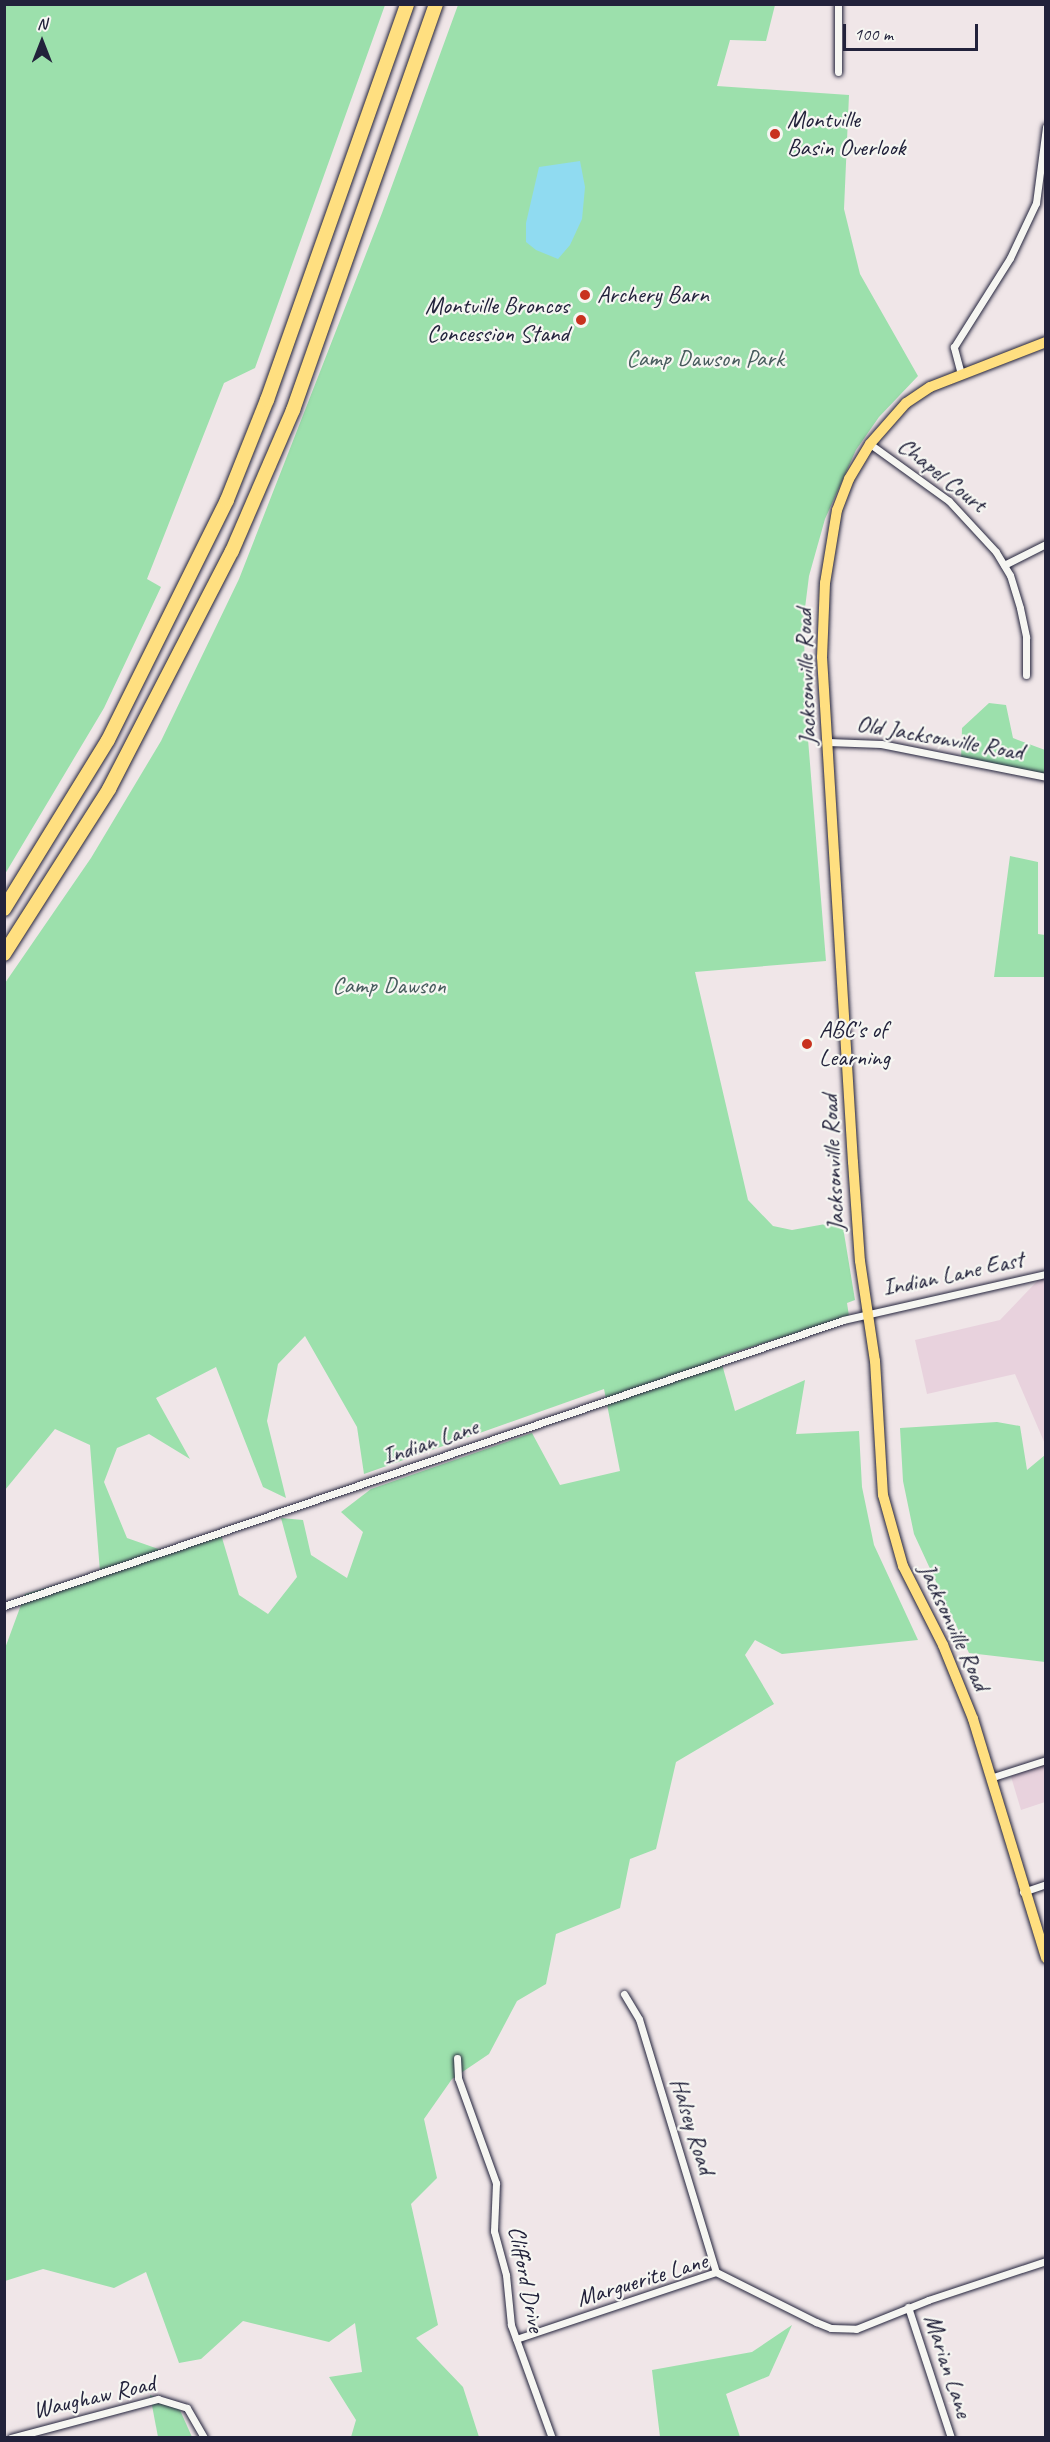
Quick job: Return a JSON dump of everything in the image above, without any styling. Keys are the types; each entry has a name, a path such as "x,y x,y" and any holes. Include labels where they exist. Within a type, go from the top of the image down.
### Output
{"highway":[{"path":"4,909 118,721 223,510 271,389 407,4"},
{"path":"4,954 109,789 232,551 297,399 436,4"}],"main road":[{"name":"Jacksonville Road","path":"1046,342 930,387 906,403 870,444 849,479 829,551 822,657 855,1184 888,1519 903,1566 958,1679 1023,1892 1046,1958"}],"street":[{"path":"838,4 838,72"},
{"path":"961,374 954,347 1010,258 1036,203 1046,128"},
{"name":"Chapel Court","path":"870,444 956,508 978,529 1004,565 1024,627 1026,675"},
{"path":"1004,565 1046,544"},
{"name":"Old Jacksonville Road","path":"828,742 881,744 1046,777"},
{"name":"Indian Lane East","path":"869,1312 1046,1274"},
{"name":"Indian Lane","path":"4,1606 869,1312"},
{"path":"990,1778 1046,1760"},
{"path":"1023,1892 1046,1884"},
{"name":"Halsey Road","path":"624,1994 639,2019 716,2272"},
{"name":"Clifford Drive","path":"457,2058 458,2078 496,2183 494,2231 516,2339 552,2438"},
{"name":"Marguerite Lane","path":"516,2339 716,2272 831,2328 856,2329 908,2307 1046,2260"},
{"name":"Marian Lane","path":"908,2307 951,2438"},
{"name":"Waughaw Road","path":"11,2438 159,2399 187,2408 204,2438"}],"shaded area":[{"path":"1045,1273 1045,1444 1015,1374 927,1394 915,1340 1000,1320"},
{"path":"1045,1757 1045,1802 1021,1810 1009,1770"}],"green space":[{"path":"5,4 385,5 255,368 224,383 147,579 161,587 104,708 5,874"},
{"path":"458,5 775,5 766,41 730,40 717,86 849,95 844,209 860,274 918,376 879,417 856,450 825,519 809,576 804,616 805,702 826,961 695,972 748,1200 773,1226 792,1230 842,1221 855,1300 847,1303 849,1316 720,1357 735,1411 805,1380 796,1434 859,1431 862,1487 874,1545 918,1640 782,1654 755,1640 745,1655 774,1704 676,1762 656,1849 630,1859 620,1908 556,1934 546,1984 517,2001 489,2054 452,2079 424,2119 437,2178 411,2204 438,2325 416,2338 463,2387 479,2437 351,2437 356,2420 329,2377 362,2372 355,2323 329,2342 243,2321 201,2359 179,2363 146,2272 114,2288 43,2269 5,2281 4,1651 25,1594 100,1572 90,1445 55,1429 5,1490 5,983 91,858 161,741 239,579 382,213","holes":["305,1336 357,1427 364,1474 604,1389 620,1471 560,1485 532,1433 371,1489 341,1512 363,1532 347,1578 311,1555 303,1520 281,1518 297,1577 268,1614 239,1595 220,1531 167,1552 127,1538 104,1482 117,1448 149,1434 190,1459 156,1398 216,1367 263,1487 286,1498 267,1421 278,1364"]},
{"path":"989,703 1006,705 1013,738 1045,750 1045,776 961,761 962,728"},
{"path":"1010,856 1038,862 1038,934 1045,935 1045,977 994,977"},
{"path":"997,1422 1020,1426 1027,1470 1045,1455 1045,1662 969,1653 914,1534 903,1481 900,1428"},
{"path":"792,2325 769,2376 726,2394 740,2437 660,2437 652,2370 752,2352"},
{"path":"150,2395 179,2408 192,2437 158,2437"}],"water":[{"path":"580,161 585,187 582,219 570,245 558,259 536,250 526,242 526,223 539,167"}],"place":[{"name":"Montville Basin Overlook","path":"775,134"},
{"name":"Archery Barn","path":"585,295"},
{"name":"Montville Broncos Concession Stand","path":"581,320"},
{"name":"ABC's of Learning","path":"807,1044"}],"park label":[{"name":"Camp Dawson Park","path":"705,359"},
{"name":"Camp Dawson","path":"389,986"}]}
